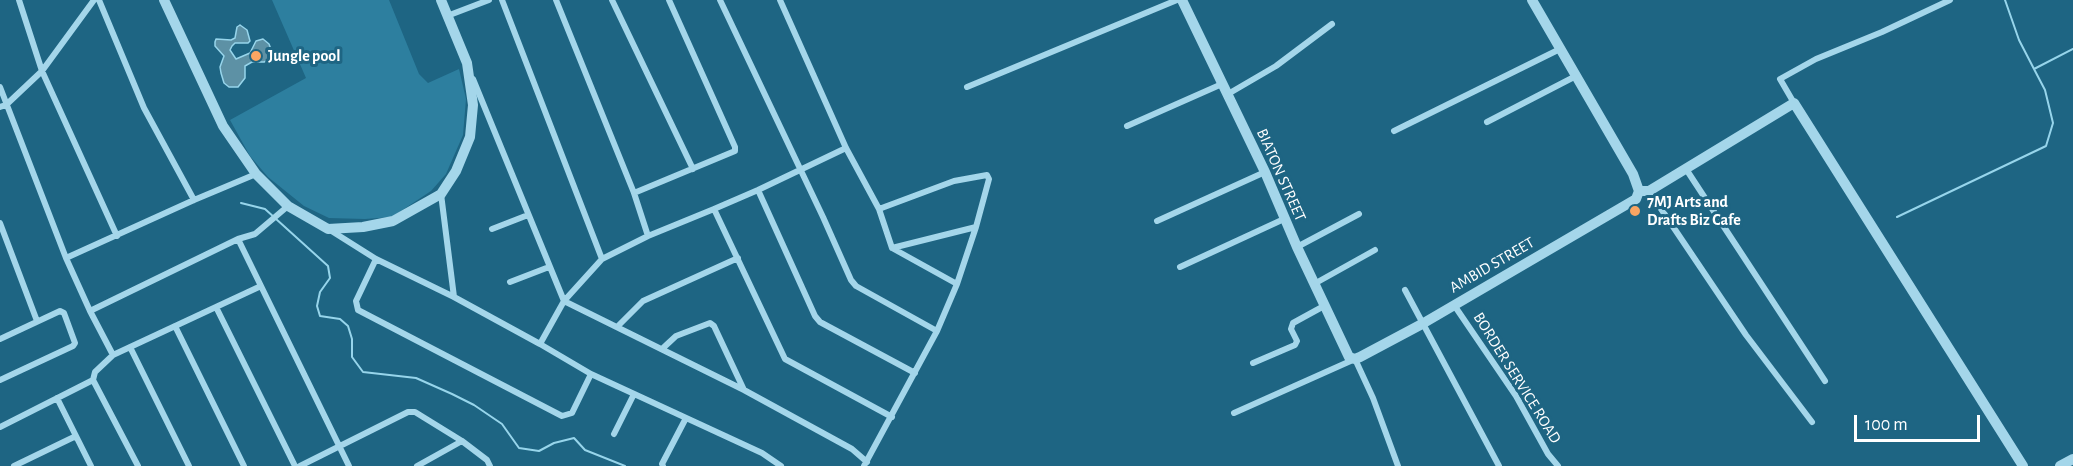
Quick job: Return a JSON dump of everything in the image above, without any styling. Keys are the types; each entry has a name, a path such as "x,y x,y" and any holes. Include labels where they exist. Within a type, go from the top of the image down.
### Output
{"street":[{"path":"19,0 42,71 117,236"},
{"path":"3,106 42,71 94,0"},
{"path":"99,0 144,108 194,200"},
{"path":"164,0 223,126 256,174 284,209 328,229 376,259 454,297 591,374 762,453 781,466"},
{"path":"441,0 564,301 744,390 852,449 866,464 937,332 957,284 989,179 987,175 954,182 879,209"},
{"path":"447,16 489,0"},
{"path":"502,0 602,259"},
{"path":"556,0 634,193 648,236"},
{"path":"612,0 693,169"},
{"path":"634,193 735,151 669,0"},
{"path":"720,0 851,280 856,286 937,332"},
{"path":"780,0 846,148 879,209 892,248 957,284"},
{"path":"966,87 1177,0"},
{"name":"BIATON STREET","path":"1182,0 1265,172 1284,219 1346,353 1355,359"},
{"path":"1532,0 1644,191 1812,422"},
{"path":"1950,0 1882,32 1816,59 1780,79 2023,466"},
{"path":"1127,126 1225,89 1276,66 1332,24"},
{"path":"1394,131 1560,49"},
{"path":"328,229 363,227 393,221 441,194 456,171 470,136 473,105 467,63"},
{"path":"1487,122 1576,76"},
{"path":"0,87 3,106 66,258 113,355"},
{"name":"AMBID STREET","path":"1355,359 1422,324 1636,199 1644,191 1686,169 1794,103"},
{"path":"540,344 564,301 602,259 648,236 758,190 846,148"},
{"path":"1686,169 1825,381"},
{"path":"1157,221 1265,172"},
{"path":"66,258 256,174"},
{"path":"758,190 820,322 915,373"},
{"path":"441,194 454,297"},
{"path":"90,311 238,239 255,234 284,209"},
{"path":"714,209 785,359 892,417"},
{"path":"1297,247 1359,214"},
{"path":"492,230 528,215"},
{"path":"1180,267 1284,219"},
{"path":"0,223 37,321"},
{"path":"892,248 975,227"},
{"path":"238,239 350,466"},
{"path":"1314,284 1375,250"},
{"path":"617,327 643,301 738,258"},
{"path":"376,259 356,301 358,310 562,416 572,413 591,374"},
{"path":"510,282 549,267"},
{"path":"138,466 93,380 95,372 113,355 130,346 261,286"},
{"path":"1405,290 1499,466"},
{"name":"BORDER SERVICE ROAD","path":"1454,304 1516,396 1557,466"},
{"path":"1253,363 1295,345 1297,342 1291,329 1293,322 1324,306"},
{"path":"216,307 295,466"},
{"path":"0,339 60,311 64,313 75,343 73,346 0,380"},
{"path":"662,349 676,336 710,323 714,326 744,390"},
{"path":"175,326 244,466"},
{"path":"130,346 189,466"},
{"path":"1234,413 1355,359 1373,398 1398,466"},
{"path":"0,427 93,380"},
{"path":"614,434 634,394"},
{"path":"57,398 91,466"},
{"path":"300,466 408,412 415,412 462,441 487,460 490,466"},
{"path":"663,466 686,418"},
{"path":"14,466 76,436"},
{"path":"417,466 462,441"},
{"path":"2060,466 2073,459"}],"shaded area":[{"path":"272,0 389,0 419,74 428,83 459,69 466,99 463,135 446,174 431,191 392,217 329,218 304,206 268,177 250,156 230,120 306,78"},
{"name":"Jungle pool","path":"240,25 247,30 250,41 235,43 232,46 230,50 236,59 250,53 256,41 263,39 269,44 272,52 270,59 264,62 252,62 245,66 245,78 238,87 229,87 224,83 220,67 224,56 215,46 215,42 216,39 235,38 237,27"}],"waterway":[{"path":"2005,0 2019,40 2034,69"},
{"path":"1897,217 2046,146 2053,123 2045,90 2034,69 2073,49"},
{"path":"241,203 265,209 328,266 330,278 320,292 317,306 320,316 340,319 348,326 352,339 352,357 363,372 416,378 452,394 474,405 502,424 519,448 539,451 554,443 574,438 585,450 625,466"}],"place":[{"name":"Jungle pool","path":"256,56"},
{"name":"7MJ Arts and Drafts Biz Cafe","path":"1635,211"}]}
